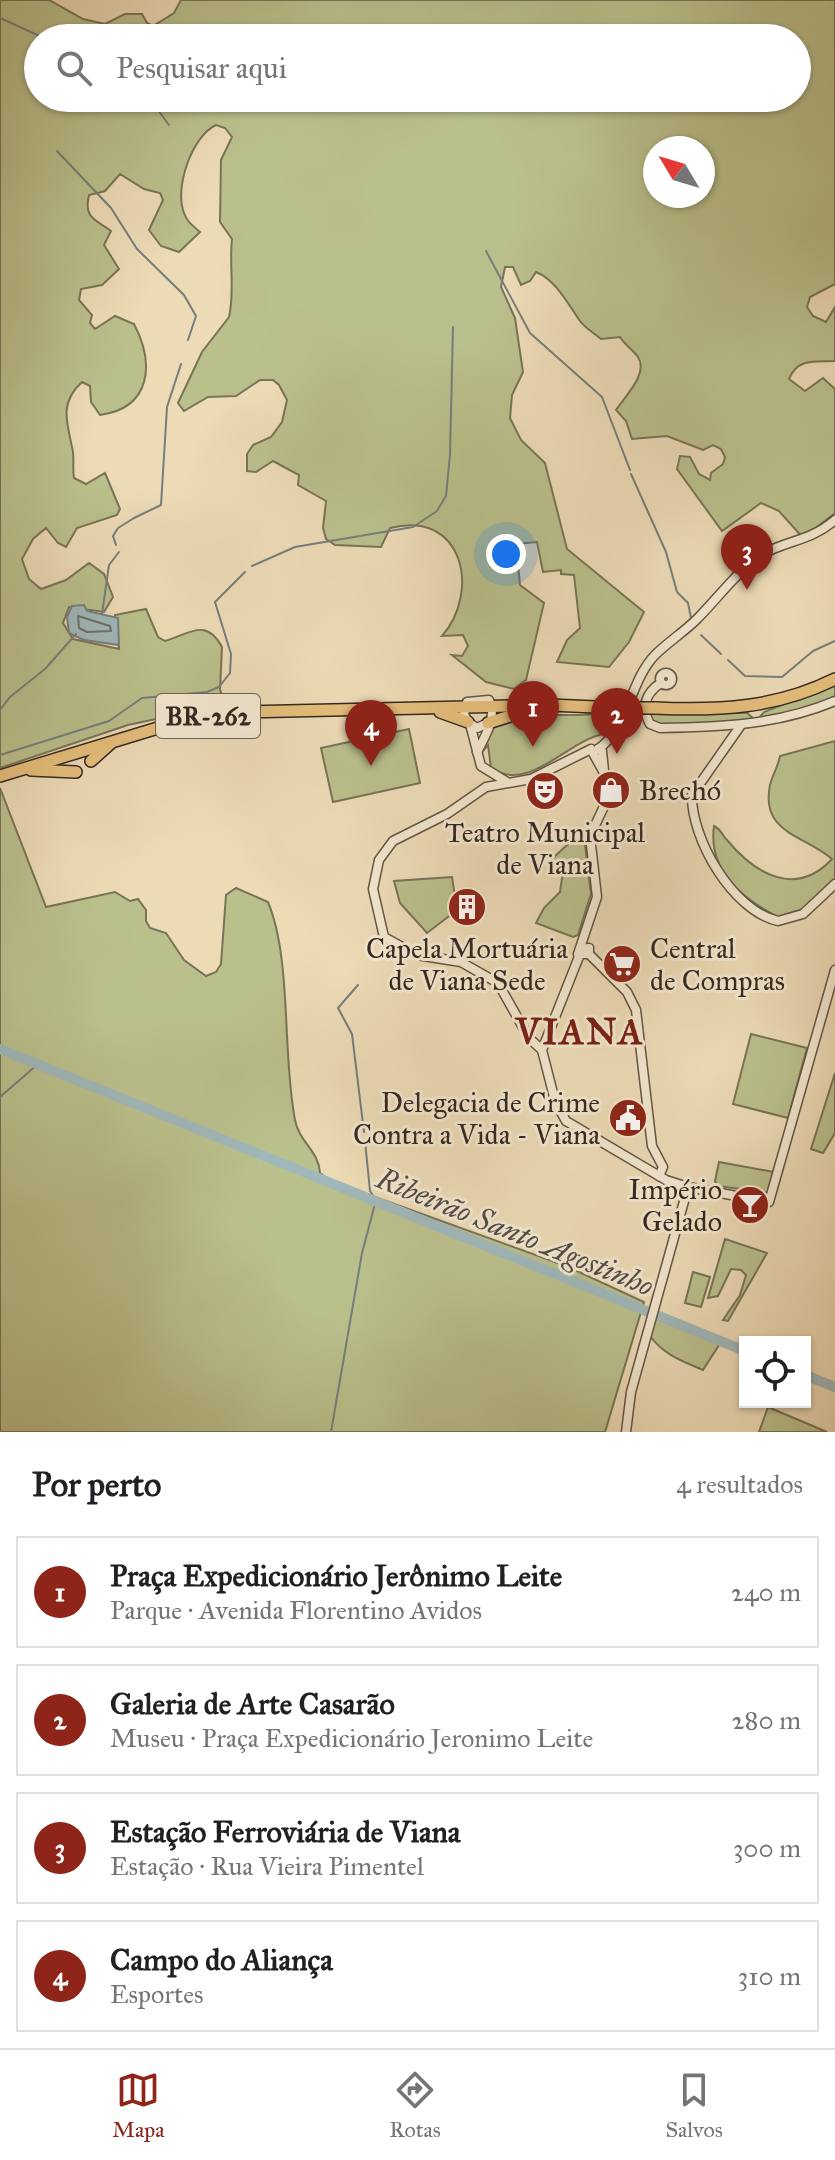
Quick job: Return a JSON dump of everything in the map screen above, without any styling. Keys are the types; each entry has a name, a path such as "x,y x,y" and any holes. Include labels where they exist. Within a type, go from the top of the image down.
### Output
{"highway":[{"path":"424,708 491,703 619,708 759,706 806,693 835,679"},
{"path":"488,723 550,705"},
{"path":"424,708 469,723"},
{"name":"BR-262","path":"0,776 171,724 239,712 424,708"},
{"path":"91,761 114,740"},
{"path":"14,771 76,772"}],"street":[{"path":"467,799 486,787 531,779 594,748 622,720 638,676 657,653 759,557 809,538 835,520"},
{"path":"657,653 665,672 660,677 661,683 645,702 647,720 655,727 741,725 786,719 835,701"},
{"path":"477,752 488,723 491,703"},
{"path":"467,704 481,766 512,783"},
{"path":"469,723 477,728 488,723"},
{"path":"741,725 703,776 692,798 699,830 715,868 744,899 778,921 803,914 835,884"},
{"path":"542,1050 575,966 597,897 590,836 607,800 602,751 594,748"},
{"path":"487,771 475,793 447,814 399,837 384,852 373,889 382,933 404,950 461,962 498,983 529,1038 542,1050 555,1101 566,1121 659,1176 688,1187 769,1202 835,970"},
{"path":"575,966 585,952 588,923"},
{"path":"585,952 627,992 640,1022 648,1118 654,1154 663,1167 659,1176"},
{"path":"626,1432 628,1406 688,1187"}],"green space":[{"path":"0,0 49,0 83,19 105,24 24,24 24,112 811,112 811,24 156,24 174,13 181,0 835,0 835,284 810,297 807,307 813,316 826,322 835,307 835,361 803,364 789,379 805,391 823,378 835,389 835,513 803,538 779,511 761,503 722,531 677,469 680,456 690,457 699,474 710,480 711,473 723,464 725,457 721,449 713,445 703,450 667,436 632,439 626,421 616,410 638,378 641,364 638,357 620,337 601,339 587,328 556,287 543,276 536,272 530,281 521,285 513,267 505,267 501,287 515,318 523,372 512,395 510,418 521,440 545,463 567,549 644,612 629,642 609,667 557,662 567,640 580,628 574,575 561,574 561,570 543,572 537,542 516,544 520,585 544,603 526,680 514,689 486,682 452,655 462,656 468,646 463,635 442,636 454,618 461,597 462,577 458,558 449,542 434,531 415,525 390,528 381,547 335,545 326,539 323,528 326,501 298,485 299,475 273,461 256,472 247,471 247,454 253,445 271,437 282,422 287,400 279,385 273,380 260,380 236,396 208,397 184,411 178,403 202,352 229,317 231,308 232,239 220,222 221,160 232,137 225,128 216,125 207,131 187,164 181,190 184,213 190,224 200,232 179,252 161,246 149,230 163,200 160,193 144,189 120,174 105,191 89,195 90,214 111,231 104,245 119,269 102,285 81,289 79,300 92,315 90,323 95,329 115,316 134,324 145,354 144,382 139,394 117,411 100,415 91,402 90,386 82,382 67,405 74,478 86,484 105,473 120,509 117,515 77,528 66,547 58,543 46,528 33,539 22,559 29,579 41,589 66,580 89,563 104,574 113,597 104,612 69,607 63,623 73,639 119,649 115,615 146,609 158,637 165,641 196,630 210,632 222,647 220,690 226,704 128,725 0,768"},
{"path":"125,14 142,14 149,24 105,24"},
{"path":"835,684 835,696 810,708 758,719 764,712"},
{"path":"624,711 604,734 590,738 534,770 505,774 491,768 488,745 482,752 485,737 505,720 535,715"},
{"path":"647,713 747,713 753,718 735,723 653,725"},
{"path":"409,729 420,783 333,802 321,748"},
{"path":"835,741 835,882 806,908 778,917 740,892 722,870 716,857 714,826 750,863 776,877 804,877 818,871 832,859 778,824 769,801 770,785 780,756"},
{"path":"0,788 46,907 115,892 130,901 138,899 146,910 150,928 166,933 184,960 206,976 216,972 221,964 226,895 236,888 268,902 281,951 295,1120 319,1165 320,1173 331,1181 566,1266 644,1302 605,1432 0,1432"},
{"path":"581,832 591,894 578,935 573,937 536,923 544,908 560,892 563,872 553,864 553,858"},
{"path":"452,877 457,910 427,933 400,903 394,881"},
{"path":"751,1034 807,1048 788,1118 733,1104"},
{"path":"835,1073 835,1133 823,1153 811,1149"},
{"path":"719,1162 774,1172 769,1193 718,1186 715,1181"},
{"path":"725,1239 767,1253 728,1321 723,1320 740,1295 746,1275 741,1270 731,1269 718,1296 708,1298"},
{"path":"693,1272 710,1277 701,1307 685,1303"},
{"path":"656,1314 721,1342 703,1370 674,1357 655,1343 650,1336"},
{"path":"768,1408 770,1408 827,1432 759,1432"}],"water":[{"path":"84,605 87,611 118,618 119,645 84,640 69,633 67,617 72,606"}],"waterway":[{"path":"0,18 24,29"},
{"path":"159,112 169,125"},
{"path":"57,151 111,208 137,249 184,295 196,316 188,340"},
{"path":"486,251 530,333 602,397 630,470"},
{"path":"252,566 295,547 413,527 437,511 446,496 450,455 453,327"},
{"path":"116,545 113,536 118,528 161,505 167,407 181,364"},
{"path":"631,474 666,552 677,592 688,603 691,618"},
{"path":"102,614 109,565 119,552"},
{"path":"0,755 109,721 142,698 207,692 219,687 230,673 231,654 215,602 245,572"},
{"path":"0,710 10,697 45,669 76,634"},
{"path":"701,635 721,654"},
{"path":"728,660 745,676 782,677 813,651 835,641"},
{"path":"358,985 338,1008 352,1034 364,1132"},
{"name":"Ribeirão Santo Agostinho","path":"0,1049 739,1349"},
{"path":"0,1097 38,1064"},
{"path":"331,1432 362,1253 376,1200 370,1191 365,1141"},
{"name":"Ribeirão Santo Agostinho","path":"811,1377 835,1387"}],"place":[{"name":"Estação Ferroviária de Viana","path":"747,590"},
{"name":"Praça Expedicionário Jerônimo Leite","path":"533,747"},
{"name":"Galeria de Arte Casarão","path":"617,754"},
{"name":"Campo do Aliança","path":"371,766"},
{"name":"Brechó","path":"611,790"},
{"name":"Teatro Municipal de Viana","path":"545,791"},
{"name":"Capela Mortuária de Viana Sede","path":"467,907"},
{"name":"Central de Compras","path":"622,964"},
{"name":"Delegacia de Crime Contra a Vida - Viana","path":"628,1118"},
{"name":"Império Gelado","path":"750,1205"}],"district":[{"name":"VIANA","path":"580,1031"}]}
